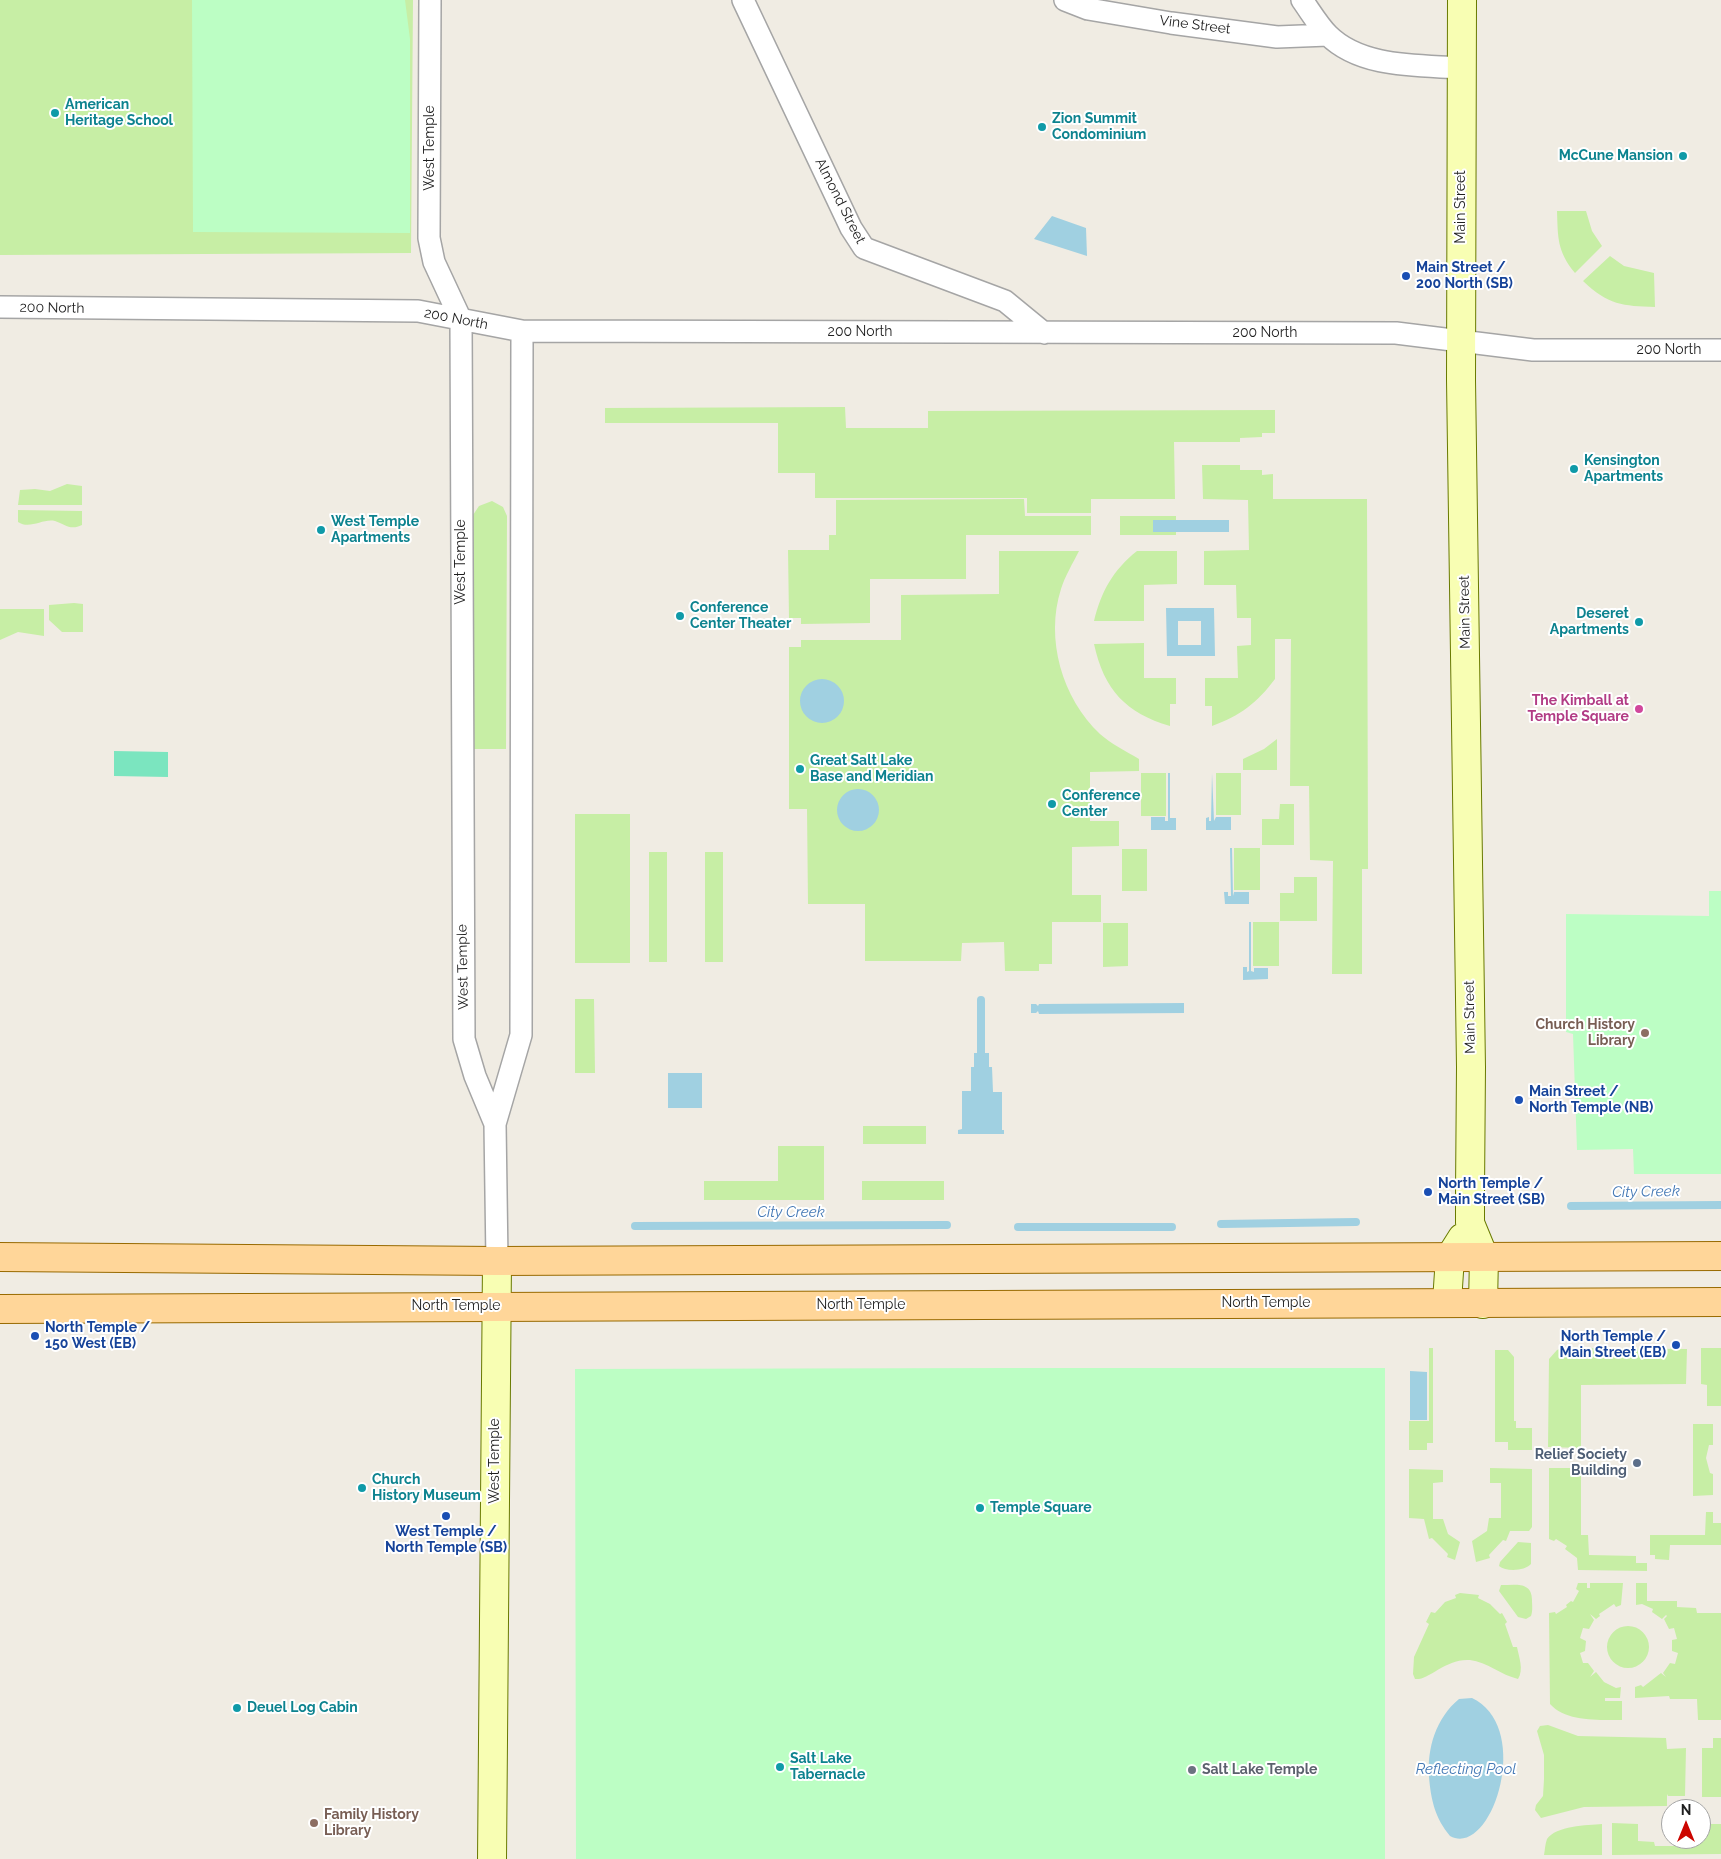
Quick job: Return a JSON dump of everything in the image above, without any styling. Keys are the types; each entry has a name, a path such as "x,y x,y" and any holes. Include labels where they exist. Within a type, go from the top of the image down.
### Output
{"main road":[{"path":"0,1258 497,1261 1721,1256"},
{"name":"North Temple","path":"0,1309 1721,1302"}],"street":[{"name":"West Temple","path":"430,0 430,238 434,262 460,320 464,1039 475,1076 495,1124"},
{"name":"Almond Street","path":"743,0 851,228 864,248 1005,301 1044,332"},
{"name":"Vine Street","path":"1065,0 1088,9 1171,23 1277,37 1328,35"},
{"path":"1302,0 1328,35 1365,56 1388,62 1461,68"},
{"name":"Main Street","path":"1462,0 1462,341 1471,1067 1470,1223 1484,1257 1482,1304"},
{"name":"200 North","path":"0,307 400,310 418,311 522,331 1396,333 1533,350 1721,350"},
{"name":"West Temple","path":"492,1859 497,1306 495,1124 521,1035 522,331"},
{"path":"1447,1302 1450,1257 1470,1223"}],"green space":[{"path":"0,0 413,0 411,253 0,255"},
{"path":"192,0 405,0 410,39 410,233 193,232"},
{"path":"1557,211 1586,211 1592,231 1602,246 1575,273 1562,251"},
{"path":"1610,256 1624,266 1654,273 1655,307 1616,303 1600,295 1583,281"},
{"path":"845,407 846,428 928,428 928,411 1275,410 1275,433 1262,433 1262,437 1240,438 1240,442 1174,442 1175,499 1091,499 1091,513 1027,513 1027,498 815,498 815,473 778,473 778,423 605,423 605,408"},
{"path":"1202,465 1240,465 1240,470 1262,470 1262,475 1273,474 1273,499 1367,499 1368,869 1362,869 1362,974 1332,974 1333,861 1310,860 1309,786 1290,786 1291,639 1275,639 1275,679 1255,702 1231,718 1212,726 1212,706 1205,706 1205,678 1238,678 1237,646 1251,645 1251,618 1237,618 1236,585 1204,585 1204,551 1249,550 1248,500 1203,499"},
{"path":"67,484 82,486 82,505 18,505 20,490 50,491"},
{"path":"1024,499 1025,516 1091,516 1091,535 966,535 966,579 870,579 870,623 801,624 801,618 789,618 788,550 829,550 829,535 836,535 836,500"},
{"path":"492,501 503,507 507,516 506,749 473,749 473,515 479,506"},
{"path":"18,510 82,511 82,525 71,527 55,521 46,521 27,525 18,522"},
{"path":"1120,516 1176,516 1176,520 1153,520 1153,532 1176,532 1176,535 1120,535"},
{"path":"999,551 1079,551 1061,589 1057,608 1055,628 1060,667 1076,703 1087,719 1104,738 1139,759 1139,771 1090,772 1090,821 1119,821 1119,846 1072,847 1072,895 1101,895 1101,922 1052,922 1052,964 1039,964 1039,971 1005,971 1004,942 962,943 961,961 865,961 865,904 808,904 807,809 789,809 789,647 801,647 801,640 901,640 901,595 999,594"},
{"path":"1137,551 1177,551 1177,584 1144,585 1144,621 1094,621 1100,600 1109,582 1121,566"},
{"path":"83,604 83,632 62,632 49,620 49,605"},
{"path":"0,609 44,609 44,636 18,632 0,640"},
{"path":"1144,643 1144,678 1176,678 1176,704 1170,704 1170,726 1141,714 1119,697 1104,674 1094,644"},
{"path":"1277,739 1277,770 1243,770 1243,759 1264,749"},
{"path":"114,751 168,752 168,777 114,776"},
{"path":"1141,773 1166,773 1166,816 1141,816"},
{"path":"1216,773 1241,773 1241,815 1216,815"},
{"path":"1280,804 1294,804 1294,845 1262,845 1262,819 1279,819"},
{"path":"575,814 630,814 630,963 575,963"},
{"path":"1234,848 1260,848 1260,890 1234,890"},
{"path":"1122,849 1147,849 1147,891 1122,891"},
{"path":"649,852 667,852 667,962 649,962"},
{"path":"705,852 723,852 723,962 705,962"},
{"path":"1294,877 1317,877 1317,921 1280,921 1280,893 1294,893"},
{"name":"Church History Library","path":"1709,891 1721,891 1721,1174 1634,1174 1633,1149 1577,1150 1573,1034 1566,1032 1566,914 1709,916"},
{"path":"1253,922 1279,922 1279,966 1253,966"},
{"path":"1103,923 1128,923 1128,966 1103,967"},
{"path":"575,999 594,999 595,1073 575,1073"},
{"path":"863,1126 926,1126 926,1144 863,1144"},
{"path":"778,1146 824,1146 824,1200 704,1200 704,1181 778,1181"},
{"path":"862,1181 944,1181 944,1200 862,1200"},
{"path":"1429,1348 1433,1348 1433,1443 1427,1443 1427,1450 1409,1450 1409,1421 1429,1421"},
{"path":"1562,1348 1687,1349 1686,1384 1581,1385 1581,1448 1548,1447 1549,1359 1557,1350"},
{"path":"1701,1348 1721,1348 1721,1406 1707,1406 1707,1385 1701,1384"},
{"path":"1495,1350 1508,1350 1514,1357 1514,1421 1516,1421 1516,1428 1532,1428 1532,1450 1508,1450 1508,1442 1495,1442"},
{"name":"Temple Square","path":"1385,1368 1385,1859 576,1859 575,1369"},
{"path":"1693,1424 1713,1424 1713,1445 1709,1445 1706,1458 1710,1473 1713,1474 1713,1495 1693,1496"},
{"path":"1490,1468 1532,1469 1532,1527 1529,1531 1510,1531 1506,1541 1503,1540 1489,1555 1490,1558 1476,1562 1472,1541 1487,1531 1489,1518 1501,1518 1501,1483 1490,1483"},
{"path":"1549,1468 1581,1468 1581,1535 1588,1535 1589,1555 1636,1556 1636,1563 1647,1563 1647,1571 1578,1570 1577,1558 1565,1549 1567,1546 1556,1539 1554,1541 1549,1539"},
{"path":"1409,1469 1443,1470 1443,1482 1433,1483 1433,1519 1443,1519 1448,1534 1460,1542 1455,1560 1447,1557 1448,1554 1432,1538 1429,1539 1424,1519 1409,1518"},
{"path":"1706,1512 1713,1512 1713,1523 1721,1523 1721,1545 1670,1545 1669,1560 1655,1559 1655,1555 1650,1555 1650,1535 1705,1535"},
{"path":"1518,1542 1531,1543 1531,1564 1515,1570 1499,1566 1500,1562"},
{"path":"1578,1583 1587,1583 1587,1588 1590,1588 1590,1583 1623,1583 1621,1605 1616,1607 1614,1604 1599,1614 1600,1616 1596,1619 1590,1614 1594,1620 1589,1629 1583,1628 1580,1638 1586,1641 1585,1651 1580,1653 1583,1663 1588,1663 1594,1671 1590,1677 1596,1672 1604,1682 1616,1688 1621,1687 1620,1698 1605,1698 1605,1701 1622,1701 1622,1720 1593,1720 1574,1717 1557,1710 1550,1704 1549,1613 1555,1612 1556,1614 1567,1607 1566,1605 1571,1601 1573,1602 1579,1591 1576,1589"},
{"path":"1636,1583 1647,1583 1647,1601 1677,1601 1677,1607 1696,1608 1697,1613 1721,1613 1721,1720 1698,1720 1697,1699 1670,1699 1669,1696 1635,1698 1635,1687 1641,1685 1643,1687 1661,1673 1666,1677 1663,1673 1670,1663 1675,1664 1678,1653 1672,1651 1672,1640 1677,1639 1674,1628 1669,1629 1664,1619 1667,1616 1662,1619 1652,1612 1653,1609 1642,1604 1636,1605"},
{"path":"1501,1585 1522,1585 1529,1590 1532,1600 1531,1616 1526,1619 1518,1617 1499,1591"},
{"path":"1460,1593 1479,1595 1478,1598 1490,1604 1500,1614 1502,1613 1507,1622 1505,1624 1513,1647 1517,1647 1520,1659 1521,1668 1518,1679 1476,1661 1461,1660 1453,1662 1426,1677 1415,1679 1413,1674 1414,1657 1429,1624 1426,1622 1431,1612 1435,1613 1445,1602 1456,1598 1455,1595"},
{"path":"1632,1626 1640,1629 1646,1635 1649,1647 1646,1659 1640,1665 1624,1668 1616,1665 1610,1659 1607,1643 1610,1635 1616,1629"},
{"path":"1548,1725 1578,1736 1666,1738 1667,1749 1686,1748 1685,1796 1668,1796 1667,1794 1667,1799 1661,1799 1661,1806 1584,1807 1541,1818 1535,1810 1536,1805 1543,1796 1544,1755 1537,1731 1540,1726"},
{"path":"1713,1738 1721,1738 1721,1797 1702,1797 1702,1748 1713,1748"},
{"path":"1612,1823 1638,1824 1638,1841 1654,1842 1655,1846 1661,1846 1661,1849 1711,1849 1711,1824 1721,1824 1721,1854 1612,1855"},
{"path":"1602,1824 1602,1855 1544,1855 1547,1839 1557,1831 1572,1827"}],"water":[{"path":"1052,216 1086,228 1087,256 1034,239"},
{"path":"1153,520 1229,520 1229,532 1153,532"},
{"path":"1166,608 1214,608 1215,656 1167,656","holes":["1178,621 1201,621 1201,645 1178,645"]},
{"path":"822,679 834,683 840,689 844,701 840,713 834,719 822,723 810,719 804,713 800,701 804,689 810,683"},
{"path":"1168,773 1170,773 1170,818 1176,818 1176,830 1151,830 1151,817 1165,817 1165,821 1168,821"},
{"path":"1212,773 1214,821 1216,817 1231,817 1231,830 1206,830 1206,818 1209,817 1209,821 1211,821"},
{"path":"858,789 873,795 879,810 873,825 858,831 843,825 837,810 843,795"},
{"path":"1230,848 1232,848 1233,896 1234,892 1249,892 1249,904 1225,904 1224,892 1228,892 1228,896 1231,896"},
{"path":"1249,922 1251,922 1251,971 1254,972 1254,968 1268,968 1268,979 1243,980 1243,967 1247,967 1247,972 1249,971"},
{"path":"1184,1003 1184,1013 1039,1014 1038,1011 1031,1013 1031,1004 1038,1006 1039,1004"},
{"path":"974,1053 989,1053 989,1067 992,1067 993,1092 1002,1092 1002,1130 1004,1130 1004,1134 958,1134 958,1130 962,1129 962,1091 971,1091 971,1067 974,1067"},
{"path":"668,1073 702,1073 702,1108 668,1108"},
{"path":"1410,1371 1427,1372 1427,1420 1410,1420"},
{"name":"Reflecting Pool","path":"1472,1698 1491,1713 1501,1735 1503,1760 1500,1786 1492,1810 1480,1828 1466,1838 1450,1836 1437,1815 1430,1785 1429,1766 1435,1734 1444,1715 1459,1699"}],"waterway":[{"path":"981,1000 981,1053"},
{"name":"City Creek","path":"1571,1206 1721,1205"},
{"name":"City Creek","path":"1221,1224 1356,1222"},
{"name":"City Creek","path":"635,1226 947,1225"},
{"name":"City Creek","path":"1018,1227 1172,1227"}],"place":[{"name":"American Heritage School","path":"55,113"},
{"name":"Zion Summit Condominium","path":"1042,127"},
{"name":"McCune Mansion","path":"1683,156"},
{"name":"Main Street / 200 North (SB)","path":"1406,276"},
{"name":"Kensington Apartments","path":"1574,469"},
{"name":"West Temple Apartments","path":"321,530"},
{"name":"Conference Center Theater","path":"680,616"},
{"name":"Deseret Apartments","path":"1639,622"},
{"name":"The Kimball at Temple Square","path":"1639,709"},
{"name":"Great Salt Lake Base and Meridian","path":"800,769"},
{"name":"Conference Center","path":"1052,804"},
{"name":"Church History Library","path":"1645,1033"},
{"name":"Main Street / North Temple (NB)","path":"1519,1100"},
{"name":"North Temple / Main Street (SB)","path":"1428,1192"},
{"name":"North Temple / 150 West (EB)","path":"35,1336"},
{"name":"North Temple / Main Street (EB)","path":"1676,1345"},
{"name":"Relief Society Building","path":"1637,1463"},
{"name":"Church History Museum","path":"362,1488"},
{"name":"Temple Square","path":"980,1508"},
{"name":"West Temple / North Temple (SB)","path":"446,1516"},
{"name":"Deuel Log Cabin","path":"237,1708"},
{"name":"Salt Lake Tabernacle","path":"780,1767"},
{"name":"Salt Lake Temple","path":"1192,1770"},
{"name":"Family History Library","path":"314,1823"}]}
